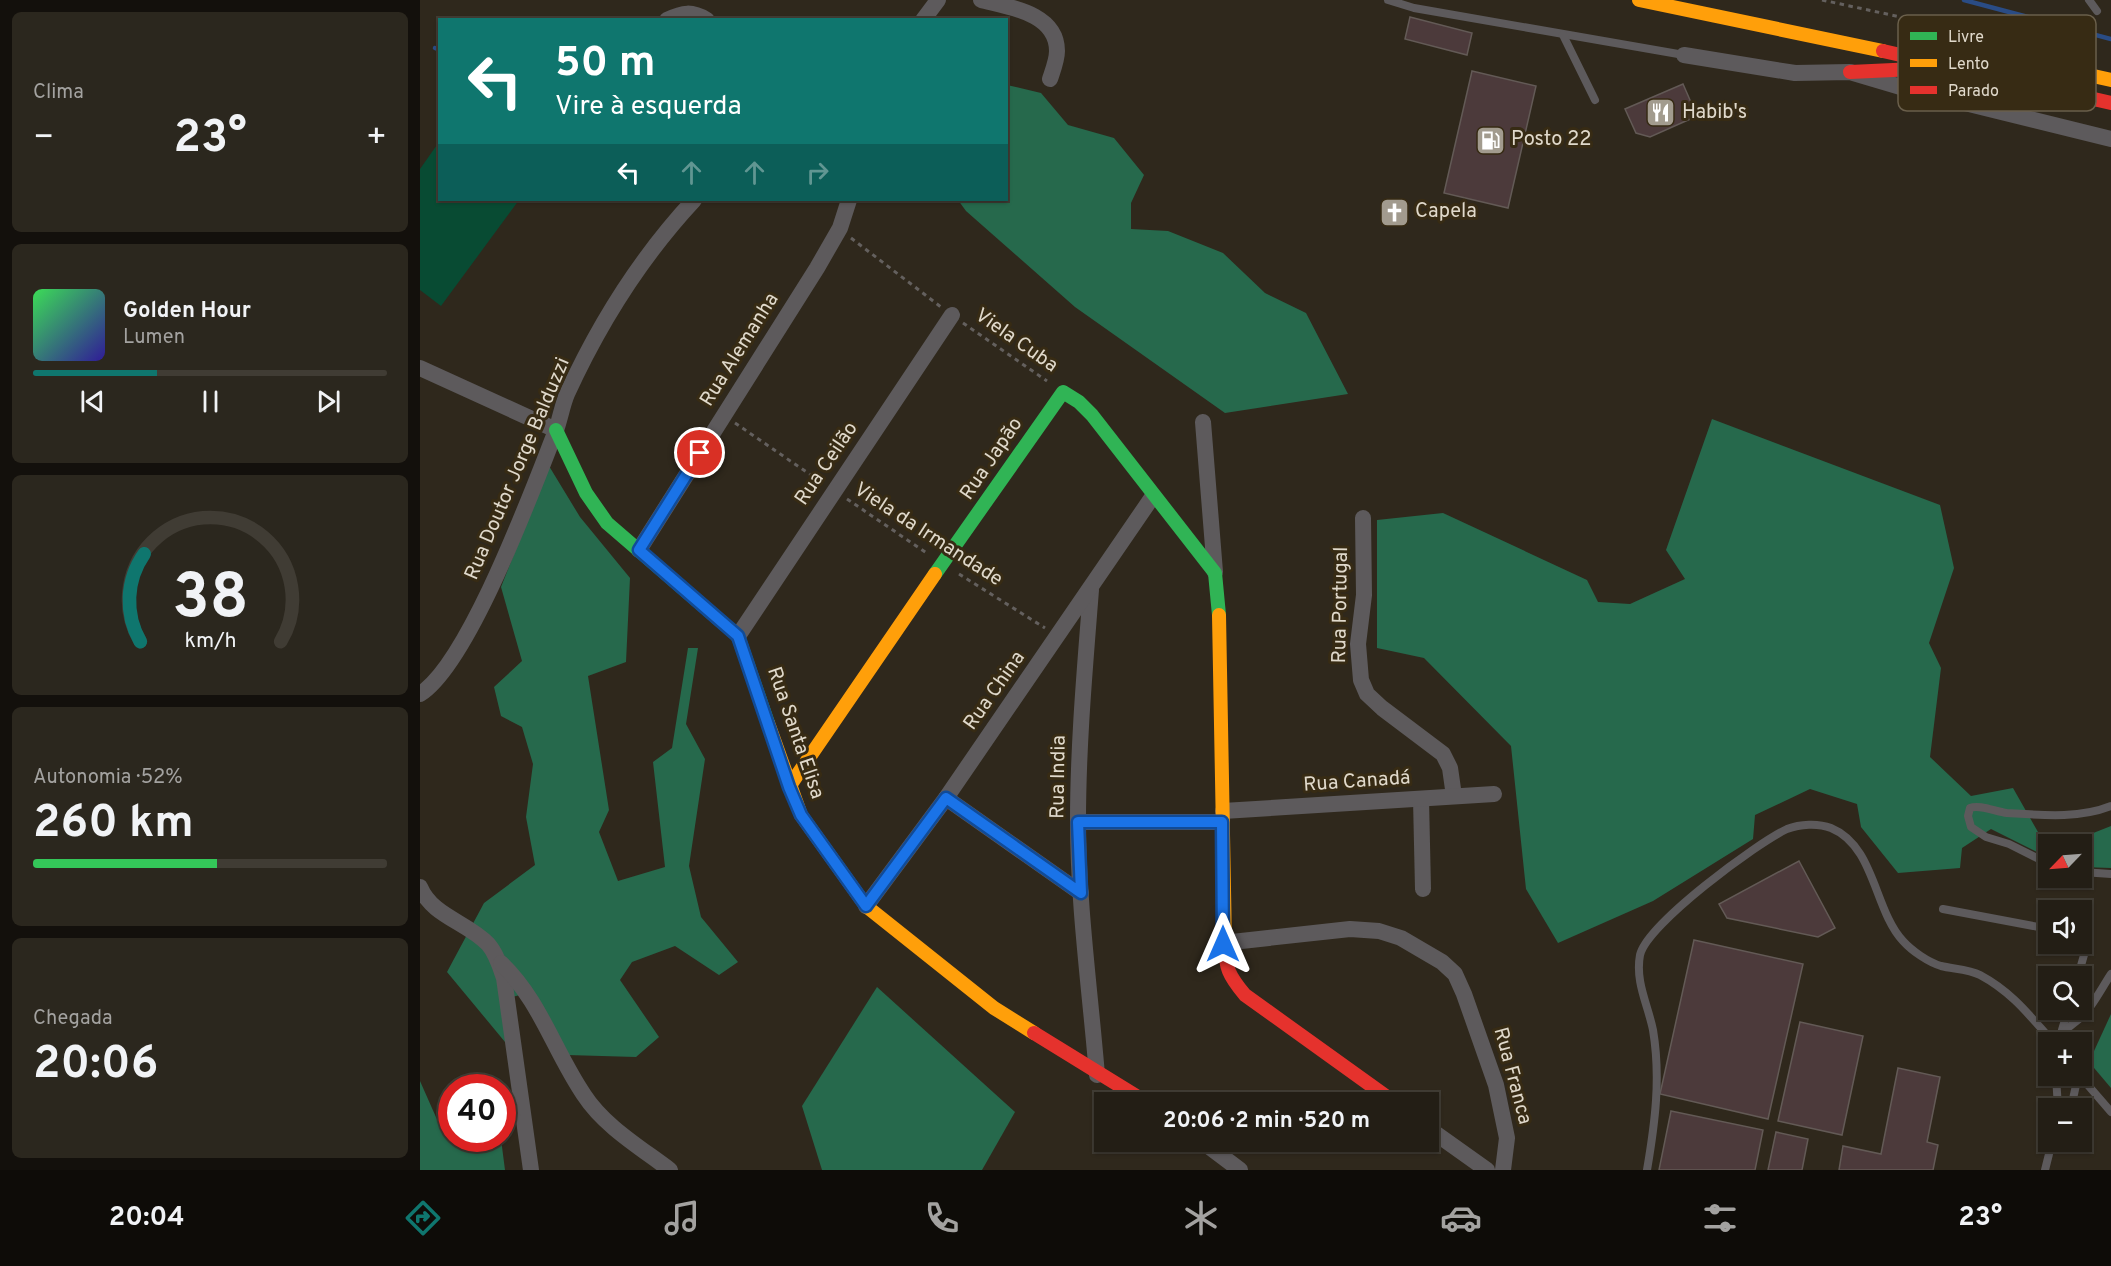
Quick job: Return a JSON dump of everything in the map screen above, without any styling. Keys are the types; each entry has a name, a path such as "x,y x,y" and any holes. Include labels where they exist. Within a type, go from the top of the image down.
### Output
{"main road":[{"path":"1639,0 1898,55"},
{"path":"1850,72 1898,69"},
{"path":"2096,100 2111,103"},
{"path":"1063,392 1092,415 1215,573 1221,625 1225,964 1233,981 1245,995 1380,1092"},
{"name":"Rua Japão","path":"789,787 944,565 1041,420 1063,392"},
{"path":"556,430 586,493 607,523 738,636"},
{"name":"Rua Santa Elisa","path":"738,636 789,787 801,815 866,906 903,938 994,1008 1097,1075 1128,1092"}],"street":[{"path":"924,18 938,0"},
{"path":"981,0 1022,10 1048,25 1056,40 1057,53 1050,79"},
{"path":"671,18 681,13 695,13 704,18"},
{"path":"1684,55 1795,73 1850,72 1898,87"},
{"path":"1997,111 2111,139"},
{"name":"Rua Doutor Jorge Balduzzi","path":"420,694 437,681 487,597 556,430 567,395 618,299 667,230 693,201"},
{"name":"Rua Alemanha","path":"639,550 840,228 849,201"},
{"name":"Rua Ceilão","path":"738,636 952,315"},
{"path":"420,368 556,430"},
{"path":"1203,422 1215,573"},
{"name":"Rua China","path":"866,906 946,798 1153,496"},
{"name":"Rua Portugal","path":"1363,518 1364,595 1358,644 1361,680 1367,694 1382,708 1443,754 1450,768 1455,796"},
{"name":"Rua India","path":"1091,589 1080,733 1078,822 1081,893 1097,1075"},
{"name":"Rua Canadá","path":"1078,822 1223,817 1494,794"},
{"path":"946,798 1081,893"},
{"path":"1421,799 1424,889"},
{"path":"420,887 423,895 438,910 474,932 489,945 498,960 504,978 531,1170"},
{"name":"Rua Franca","path":"1223,944 1350,929 1379,931 1401,938 1442,962 1455,974 1464,994 1496,1085 1507,1138 1503,1170"},
{"path":"498,960 523,986 584,1096 624,1136 670,1170"},
{"path":"1439,1136 1486,1170"},
{"path":"1216,1152 1240,1170"}],"lane":[{"path":"1388,0 1414,8 1684,55"},
{"path":"2089,0 2097,11"},
{"path":"1563,35 1596,100"},
{"path":"2038,858 2009,844 1986,837 1971,827 1968,816 1970,808 1975,806 2005,812 2056,815 2100,810 2111,806"},
{"path":"1647,1170 1656,1112 1657,1070 1652,1028 1638,969 1641,952 1648,940 1671,915 1743,855 1788,829 1806,824 1831,828 1849,840 1862,858 1902,940 1938,965 1978,974 2011,994 2045,1032"},
{"path":"2092,873 2111,874"},
{"path":"1943,909 2038,927"},
{"path":"2062,1030 2085,1012 2111,974"},
{"path":"2062,1030 2065,1020"},
{"path":"2088,1086 2111,1112"},
{"path":"2045,1170 2050,1152"}],"path":[{"name":"Viela Cuba","path":"840,228 874,258 1063,392"},
{"name":"Viela da Irmandade","path":"724,415 944,565 1058,636"}],"green space":[{"path":"1008,85 1041,93 1068,125 1114,138 1144,175 1131,203 1131,229 1168,231 1223,253 1265,293 1306,313 1348,394 1225,413 1075,307 966,211 959,201 1008,201"},
{"path":"438,143 438,201 518,201 441,306 420,290 420,169"},
{"path":"1712,419 1940,505 1954,568 1929,643 1941,668 1930,757 1971,796 2013,788 2038,832 2043,834 2038,834 2038,852 1991,829 1962,848 1960,868 1898,873 1861,827 1857,804 1810,789 1755,815 1753,839 1653,901 1558,943 1526,889 1511,746 1424,658 1377,648 1377,520 1443,513 1587,580 1598,602 1630,604 1685,579 1666,550"},
{"path":"549,466 580,517 630,578 626,662 588,676 609,810 599,832 618,881 665,867 653,762 672,748 688,648 698,648 686,724 705,759 689,866 701,917 738,962 719,975 675,946 632,962 620,980 659,1037 636,1057 567,1055 532,992 504,999 510,1048 447,972 484,903 535,865 526,817 533,764 522,727 501,716 494,687 522,661 501,587"},
{"path":"2111,826 2111,868 2092,867 2091,834"},
{"path":"877,987 1015,1112 982,1170 822,1170 802,1106"},
{"path":"2111,1014 2111,1088 2092,1066 2092,1055"},
{"path":"420,1081 438,1122 438,1152 503,1152 505,1170 420,1170"}],"building":[{"path":"1410,17 1472,33 1467,55 1405,39"},
{"name":"Posto 22","path":"1472,71 1536,86 1508,208 1444,193"},
{"name":"Habib's","path":"1683,84 1697,116 1650,137 1636,133 1625,109"},
{"path":"1799,861 1835,928 1818,937 1727,918 1719,904"},
{"path":"1694,940 1803,964 1768,1119 1660,1094"},
{"path":"1800,1022 1863,1036 1842,1135 1778,1121"},
{"path":"1898,1068 1940,1077 1927,1142 1938,1145 1933,1170 1839,1170 1843,1146 1881,1154"},
{"path":"1671,1111 1763,1130 1755,1170 1659,1170"},
{"path":"1776,1132 1808,1139 1802,1170 1768,1170"}],"waterway":[{"path":"1964,0 2021,15"},
{"path":"2096,35 2111,39"}],"traffic: fast":[{"path":"935,574 1063,392 1079,402 1092,415 1215,573 1219,615"},
{"path":"556,430 586,493 607,523 738,636 768,723"}],"traffic: slow":[{"path":"1639,0 1883,51"},
{"path":"2096,77 2111,80"},
{"path":"789,787 935,574"},
{"path":"1219,615 1225,943"},
{"path":"768,723 801,815 866,906 994,1008 1034,1033"}],"traffic: jam":[{"path":"1883,51 1898,54"},
{"path":"1850,72 1898,70"},
{"path":"2096,100 2111,103"},
{"path":"1225,943 1229,971 1245,995 1380,1092"},
{"path":"1034,1033 1130,1092"}],"place":[{"name":"Habib's","path":"1661,113"},
{"name":"Posto 22","path":"1490,140"},
{"name":"Capela","path":"1394,212"}],"route":[{"path":"700,453 639,550 738,636 789,787 801,815 866,906 946,798 1081,893 1078,822 1222,822 1223,944"}]}
